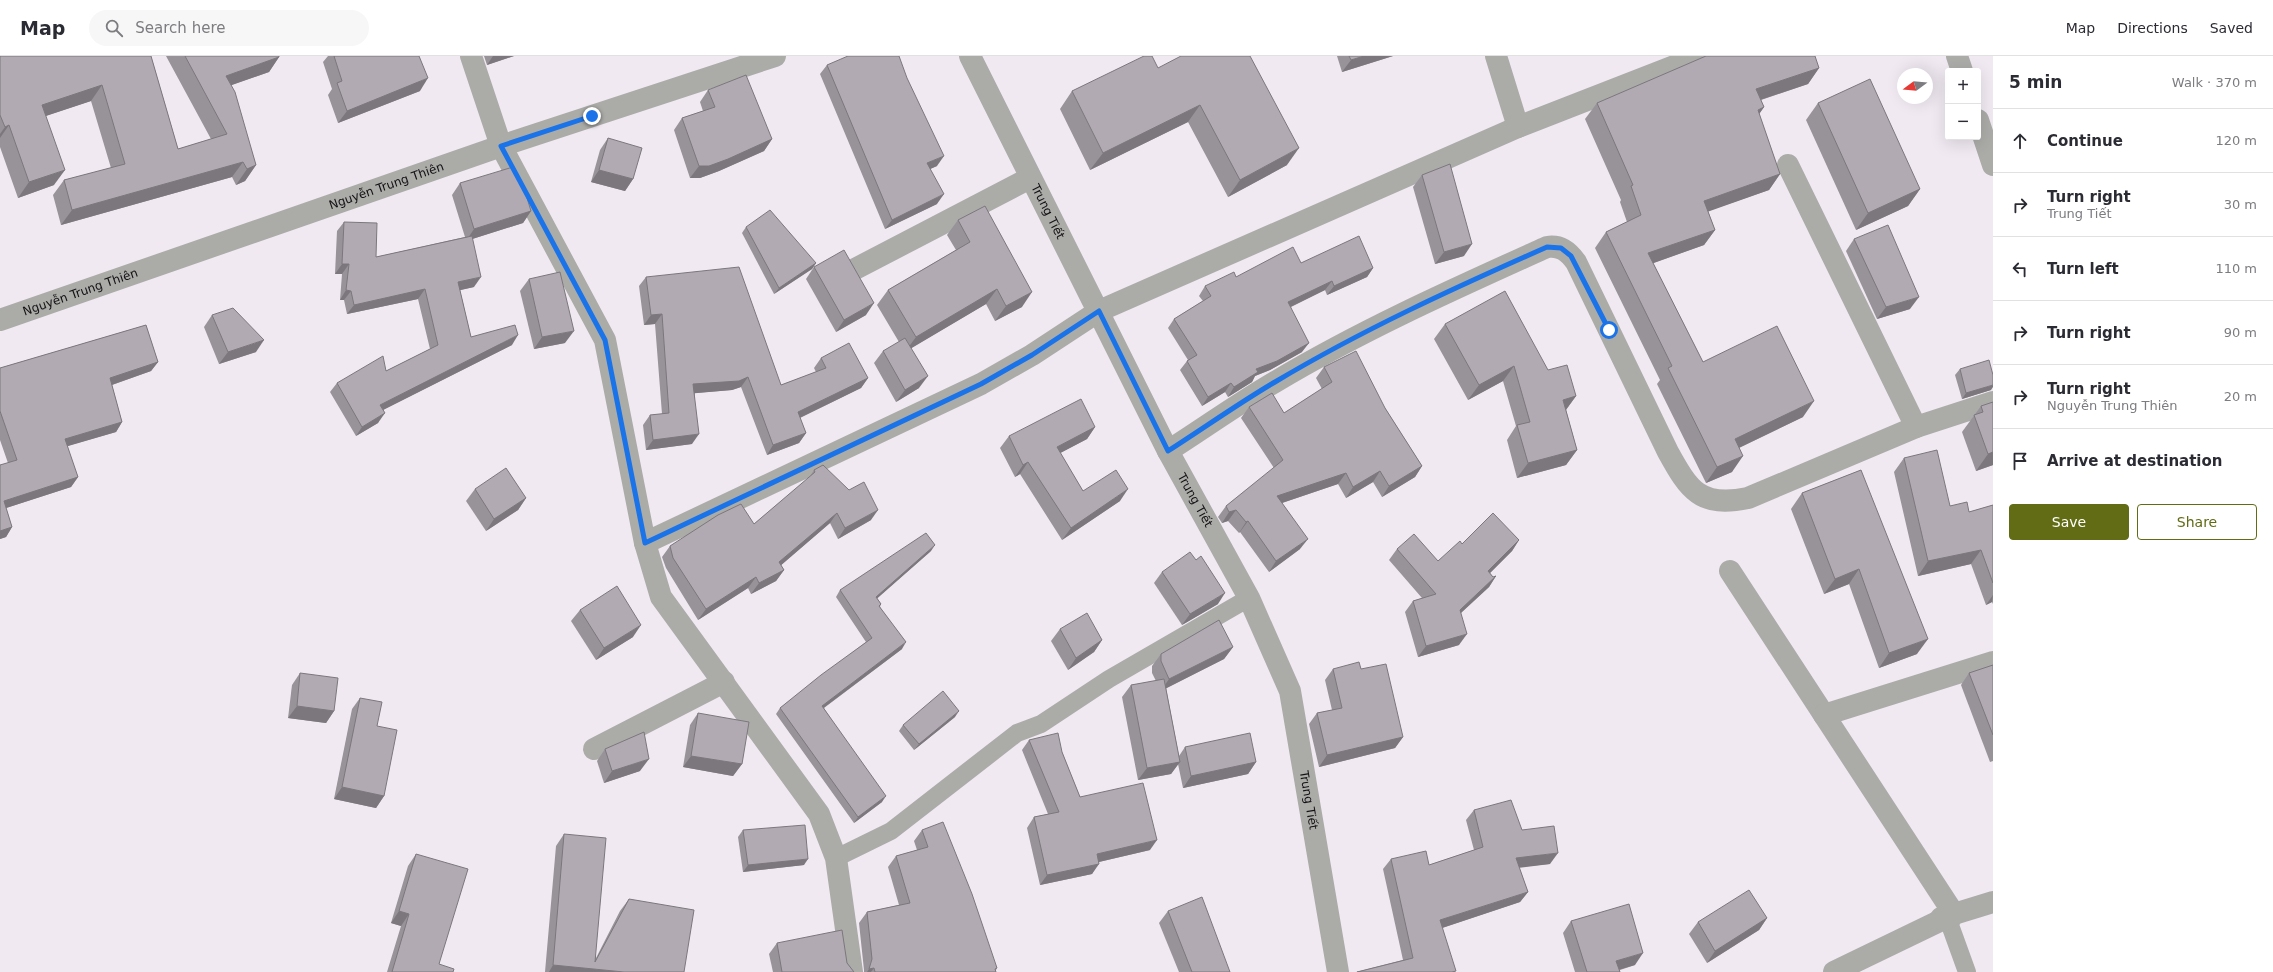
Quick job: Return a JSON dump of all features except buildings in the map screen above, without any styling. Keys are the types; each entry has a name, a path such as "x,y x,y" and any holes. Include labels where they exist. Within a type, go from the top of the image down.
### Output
{"street":[{"path":"471,56 501,146 605,340 645,543 662,597 819,814 836,858 852,972"},
{"name":"Nguyễn Trung Thiên","path":"0,318 501,146 774,56"},
{"name":"Trung Tiết","path":"970,56 1168,451 1249,598 1290,691 1338,972"},
{"path":"1496,56 1518,127"},
{"path":"645,543 981,384 1032,355 1099,311 1518,127 1700,56"},
{"path":"1957,56 1961,68"},
{"path":"1981,128 1992,159"},
{"path":"1788,165 1916,427"},
{"path":"855,269 1030,178"},
{"path":"1168,451 1275,382 1365,332 1410,309 1547,247 1553,246 1566,251 1576,262 1671,458 1683,480 1704,497 1730,502 1748,498 1916,427 1993,402"},
{"path":"1730,571 1954,914"},
{"path":"1824,715 1993,662"},
{"path":"594,749 724,682"},
{"path":"1871,941 1993,902"},
{"path":"1834,972 1954,914"}],"lane":[{"path":"836,858 891,831 1017,733 1041,724 1109,679 1249,598"},
{"path":"1954,914 1950,925 1967,972"}],"route":[{"path":"592,116 501,146 605,340 645,543 981,384 1032,355 1099,311 1168,451 1275,382 1365,332 1410,309 1547,247 1553,246 1561,248 1566,251 1576,262 1609,330"}]}
